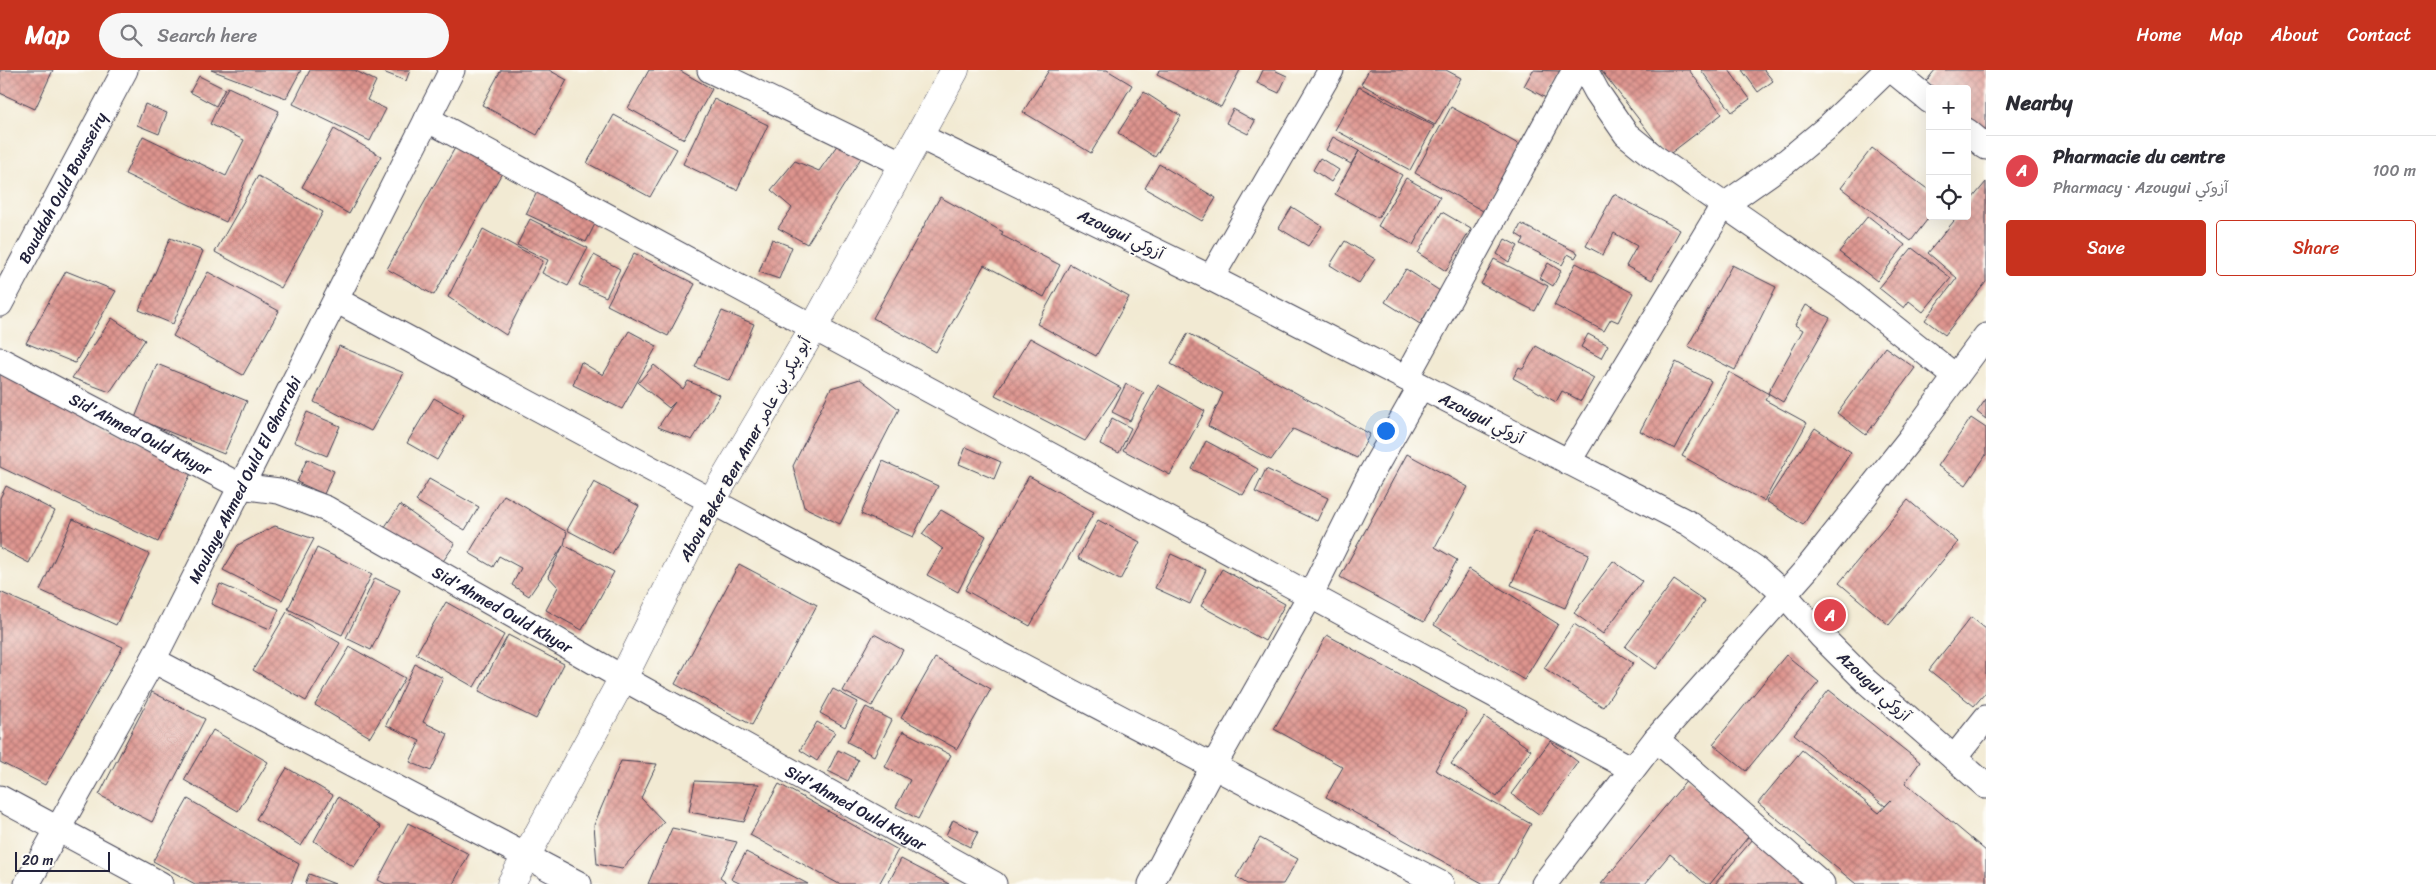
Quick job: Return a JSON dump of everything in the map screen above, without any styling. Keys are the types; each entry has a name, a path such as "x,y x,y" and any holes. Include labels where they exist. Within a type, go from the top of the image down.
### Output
{"street":[{"name":"Bouddah Ould Bousseiry","path":"0,304 125,70"},
{"name":"Moulaye Ahmed Ould El Gharrabi","path":"26,884 59,829 153,660 452,70"},
{"path":"710,70 903,164"},
{"name":"Abou Beker Ben Amer أبو بيكر بن عامر","path":"511,884 623,678 711,502 813,328 955,70"},
{"path":"1211,278 1331,70"},
{"path":"1151,884 1213,767 1310,596 1414,382 1575,70"},
{"path":"1585,70 1597,92 1626,134 1653,156 1723,206 1848,291 1956,377"},
{"path":"1568,462 1723,206 1787,161 1829,126 1887,70"},
{"path":"1892,70 1926,98"},
{"path":"427,119 1632,769"},
{"path":"1971,134 1986,146"},
{"name":"Azougui آزوكي","path":"919,136 1211,278 1568,462 1639,496 1712,538 1755,568 1784,594 1822,637 1867,682 1986,786"},
{"path":"336,300 711,502 1213,767 1441,884"},
{"path":"1544,884 1656,739 1806,570 1910,439 1986,336"},
{"name":"Sid'Ahmed Ould Khyar","path":"0,360 240,486 279,491 327,509 623,678 994,884"},
{"path":"153,660 579,884"},
{"path":"1954,758 1986,718"},
{"path":"1656,739 1822,884"},
{"path":"0,798 160,884"}],"building":[{"path":"0,70 53,70 35,109 0,93"},
{"path":"211,70 301,70 286,98"},
{"path":"310,70 354,70 376,81 367,100 386,109 370,141 293,104"},
{"path":"378,70 410,70 406,81"},
{"path":"501,70 549,70 567,80 537,135 482,105"},
{"path":"649,70 679,70 712,89 684,139 628,108"},
{"path":"1049,70 1107,70 1132,85 1091,153 1023,112"},
{"path":"1159,70 1240,70 1221,107 1157,75"},
{"path":"1263,70 1274,70 1287,76 1279,93 1257,83"},
{"path":"1369,70 1446,70 1461,78 1435,125 1361,84"},
{"path":"1533,70 1561,71 1546,98 1524,86"},
{"path":"1601,70 1689,70 1722,114 1667,156"},
{"path":"1701,70 1729,70 1750,99 1732,112"},
{"path":"1742,70 1764,70 1773,81 1758,92"},
{"path":"1935,70 1986,70 1986,132 1971,120 1971,85 1926,86 1924,84"},
{"path":"199,76 225,89 216,106 190,92"},
{"path":"228,87 279,111 226,222 125,174 143,136 226,176 244,140 210,124"},
{"path":"1359,87 1434,126 1410,170 1335,130"},
{"path":"1144,92 1181,116 1155,157 1118,133"},
{"path":"714,99 768,125 737,190 683,164"},
{"path":"145,104 167,113 159,134 137,125"},
{"path":"1451,107 1520,145 1483,211 1415,173"},
{"path":"1233,109 1255,121 1248,134 1226,123"},
{"path":"614,115 677,149 650,197 587,163"},
{"path":"334,129 381,156 349,214 302,187"},
{"path":"1333,137 1359,151 1351,164 1326,150"},
{"path":"838,144 861,158 807,244 778,228 792,208 771,190 795,161 819,171"},
{"path":"456,146 503,171 434,295 387,269"},
{"path":"1872,148 1926,188 1927,220 1911,241 1841,188"},
{"path":"1359,151 1402,175 1378,218 1335,194"},
{"path":"1320,158 1339,170 1331,182 1313,170"},
{"path":"1159,164 1216,198 1202,221 1145,188"},
{"path":"258,176 323,212 281,288 215,252"},
{"path":"1406,178 1440,197 1413,245 1378,226"},
{"path":"1986,182 1986,282 1945,335 1925,320 1957,278 1928,253 1955,220 1971,220 1971,200"},
{"path":"540,186 598,218 586,242 526,214"},
{"path":"1614,194 1680,230 1652,280 1626,266 1637,246 1614,233 1603,255 1586,246"},
{"path":"940,197 1003,232 1001,235 1060,265 1044,297 984,265 936,352 873,318"},
{"path":"1292,207 1322,226 1308,246 1279,228"},
{"path":"1442,212 1471,229 1446,271 1418,253"},
{"path":"1868,216 1905,245 1877,281 1839,252"},
{"path":"530,219 588,248 568,286 542,273 548,260 517,245"},
{"path":"1521,224 1578,253 1575,258 1568,254 1562,265 1521,244 1524,239 1516,234"},
{"path":"483,229 543,261 506,335 448,297"},
{"path":"170,238 203,251 173,324 139,310"},
{"path":"772,239 792,247 779,279 759,272"},
{"path":"1505,239 1518,246 1509,262 1497,254"},
{"path":"1345,241 1375,259 1359,283 1330,265"},
{"path":"1912,248 1951,278 1923,312 1909,301 1904,308 1879,288"},
{"path":"634,253 695,284 668,336 607,305"},
{"path":"594,255 620,269 606,297 579,285"},
{"path":"1494,259 1548,286 1535,311 1481,284"},
{"path":"1548,263 1561,271 1553,286 1540,278"},
{"path":"1576,263 1633,293 1618,322 1611,319 1604,331 1554,305"},
{"path":"1070,264 1129,297 1096,356 1037,324"},
{"path":"1732,265 1776,287 1735,370 1688,346"},
{"path":"1406,269 1440,291 1420,324 1385,302"},
{"path":"66,271 116,291 75,363 26,343"},
{"path":"208,272 279,311 243,375 173,336"},
{"path":"1806,305 1830,318 1783,402 1768,393 1803,330 1795,325"},
{"path":"722,311 754,324 730,381 695,367"},
{"path":"112,318 145,340 110,392 72,378"},
{"path":"629,331 657,346 622,409 573,385 581,362 603,375"},
{"path":"1188,333 1370,434 1357,458 1293,429 1271,460 1208,426 1223,393 1171,364"},
{"path":"1588,334 1608,345 1601,358 1581,347"},
{"path":"1030,338 1121,388 1085,441 995,395"},
{"path":"339,346 404,373 371,431 314,402"},
{"path":"1536,346 1594,378 1581,401 1562,391 1556,402 1513,378 1519,367 1523,369"},
{"path":"1885,347 1915,368 1866,435 1837,413"},
{"path":"1676,362 1711,381 1675,449 1640,431"},
{"path":"157,364 247,401 224,454 135,418"},
{"path":"654,365 683,389 688,381 720,395 692,440 658,427 675,402 669,408 638,383"},
{"path":"0,372 24,383 22,387 194,467 158,542 0,467"},
{"path":"1729,372 1769,394 1765,400 1807,423 1764,501 1682,456"},
{"path":"860,379 899,409 840,524 804,507 793,466 831,388"},
{"path":"1126,384 1144,393 1130,421 1112,412"},
{"path":"1158,385 1205,411 1170,475 1123,450"},
{"path":"434,398 464,415 437,460 407,443"},
{"path":"1986,399 1986,419 1977,412"},
{"path":"307,412 340,426 327,456 294,442"},
{"path":"1112,418 1131,428 1119,453 1100,444"},
{"path":"1971,418 1986,428 1986,455 1966,485 1938,466"},
{"path":"1815,428 1851,452 1803,525 1766,501"},
{"path":"1206,441 1258,469 1243,495 1192,469"},
{"path":"966,447 1001,462 994,479 959,464"},
{"path":"1407,454 1468,487 1435,547 1457,560 1424,622 1340,577"},
{"path":"307,459 334,471 324,494 297,482"},
{"path":"883,461 938,486 913,537 861,514"},
{"path":"1266,469 1328,498 1317,521 1255,492"},
{"path":"1029,476 1094,512 1030,626 965,590"},
{"path":"429,479 479,507 465,530 416,501"},
{"path":"594,482 639,506 612,554 567,530"},
{"path":"6,486 55,511 29,563 0,548 0,498"},
{"path":"504,495 567,532 564,545 614,572 582,630 546,610 558,587 548,576 563,546 529,596 512,585 521,568 499,556 493,567 469,553"},
{"path":"1908,500 1958,542 1889,625 1839,583"},
{"path":"400,505 455,544 439,567 384,528"},
{"path":"941,510 986,536 958,592 927,575 943,549 922,534"},
{"path":"73,519 149,554 116,625 40,590"},
{"path":"1098,520 1140,542 1120,580 1078,558"},
{"path":"275,526 314,539 282,600 223,570 238,545"},
{"path":"1535,531 1589,554 1565,608 1511,585"},
{"path":"317,548 372,574 342,635 288,609"},
{"path":"1171,554 1206,570 1190,604 1155,588"},
{"path":"1613,561 1642,581 1603,634 1574,613"},
{"path":"739,564 817,605 752,725 675,684"},
{"path":"1222,569 1285,604 1265,641 1201,606"},
{"path":"1469,569 1558,624 1524,680 1434,625"},
{"path":"375,578 400,590 371,650 346,638"},
{"path":"1674,580 1705,601 1656,669 1625,647"},
{"path":"220,584 279,609 270,629 211,604"},
{"path":"0,592 123,647 45,785 0,762"},
{"path":"446,602 504,635 474,687 416,654"},
{"path":"287,612 340,643 306,701 253,670"},
{"path":"1971,617 1986,629 1986,692 1974,706 1929,670"},
{"path":"1574,624 1633,663 1603,707 1544,668"},
{"path":"874,634 903,650 872,706 843,691"},
{"path":"508,635 564,664 536,719 479,691"},
{"path":"1327,635 1467,712 1435,770 1531,824 1498,884 1484,884 1326,797 1343,767 1274,729"},
{"path":"350,647 405,678 370,737 315,705"},
{"path":"1786,655 1819,682 1746,771 1713,744"},
{"path":"935,658 991,689 957,749 901,718"},
{"path":"415,664 443,678 423,722 448,734 431,771 410,762 420,741 386,725"},
{"path":"833,689 858,702 845,727 820,713"},
{"path":"1829,690 1920,762 1905,783 1986,851 1986,884 1856,884 1758,803 1802,750 1879,813 1891,800 1885,806 1794,734"},
{"path":"152,692 205,719 152,822 99,795"},
{"path":"866,707 892,720 874,756 847,742"},
{"path":"1485,717 1531,750 1497,797 1451,764"},
{"path":"817,722 835,732 817,761 800,750"},
{"path":"213,730 268,762 238,811 184,780"},
{"path":"903,731 951,755 918,819 896,807 910,780 885,767"},
{"path":"1550,741 1578,762 1540,815 1511,794"},
{"path":"838,750 858,760 848,781 828,771"},
{"path":"621,761 657,764 641,798 664,822 622,869 597,864 594,825"},
{"path":"287,768 333,795 301,846 256,819"},
{"path":"1688,779 1752,832 1710,884 1706,884 1670,854 1645,884 1601,884"},
{"path":"695,781 759,784 744,822 689,812"},
{"path":"779,784 898,850 879,884 839,884 750,835"},
{"path":"338,797 381,827 354,867 314,841"},
{"path":"188,799 299,864 291,884 195,884 153,861"},
{"path":"953,820 978,832 970,847 946,835"},
{"path":"408,823 469,854 453,884 386,884 378,880"},
{"path":"672,828 737,842 720,878 728,884 648,884"},
{"path":"1260,838 1298,859 1283,884 1247,884 1236,877"},
{"path":"1753,839 1807,884 1715,884"},
{"path":"746,852 808,884 741,884 731,879"},
{"path":"901,859 949,884 888,884"},
{"path":"309,874 335,884 305,884"}],"place":[{"name":"Pharmacie du centre","path":"1830,615"}]}
